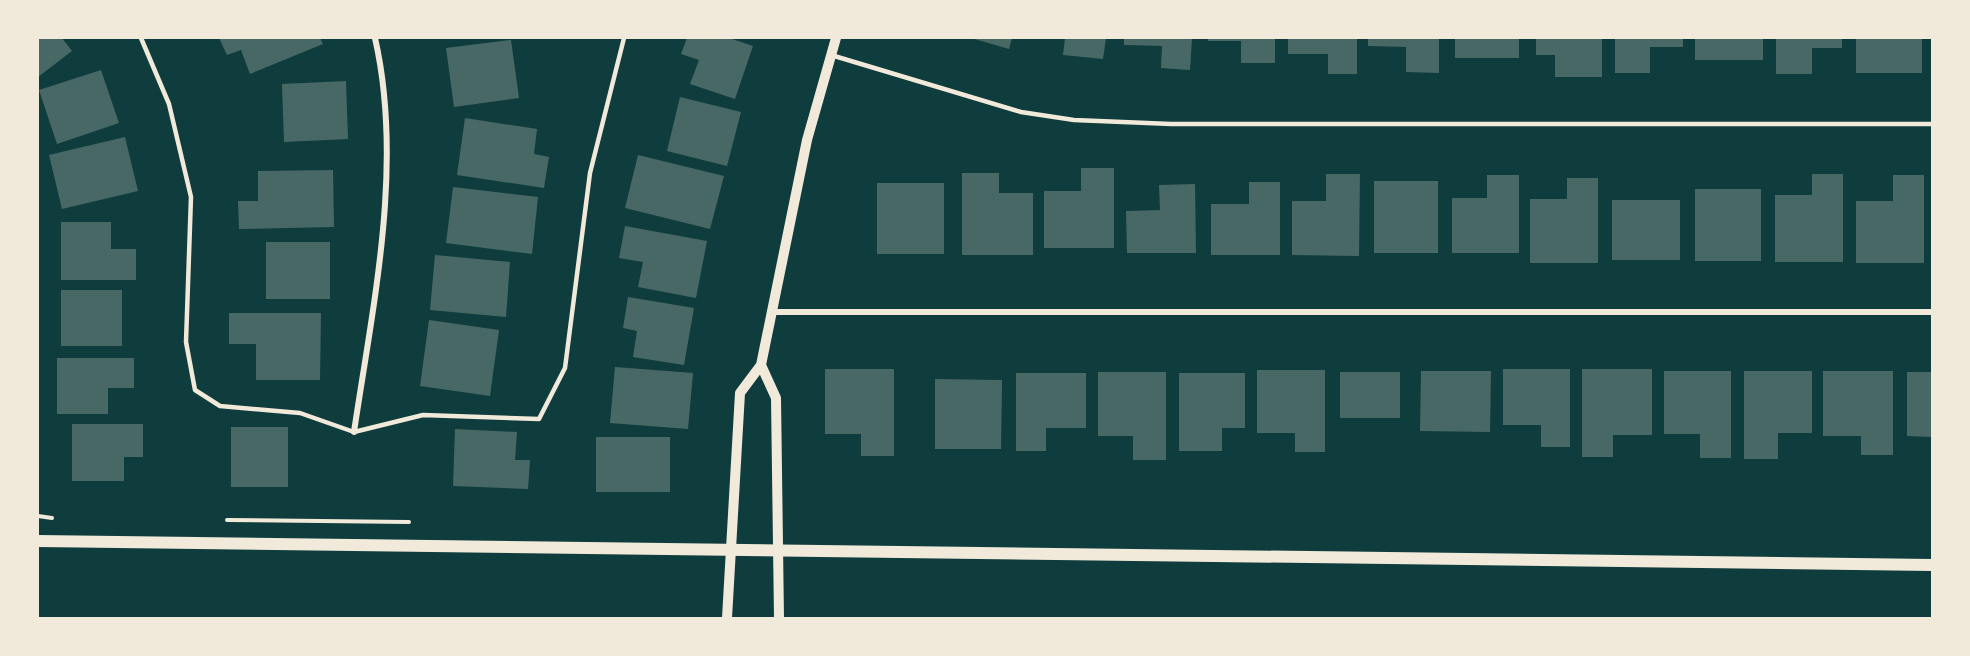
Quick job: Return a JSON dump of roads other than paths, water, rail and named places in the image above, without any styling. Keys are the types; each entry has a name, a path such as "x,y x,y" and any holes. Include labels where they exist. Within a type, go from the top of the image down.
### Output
{"main road":[{"path":"38,541 1932,565"}],"street":[{"path":"354,432 383,216 387,159 387,107 375,38"},
{"path":"727,618 740,393 761,365 807,140 836,38"},
{"path":"770,312 1932,312"},
{"path":"761,365 776,398 776,551 779,618"}],"lane":[{"path":"141,38 169,105 190,197 186,342 195,390 220,406 300,413 354,432 423,415 539,419 565,368 590,173 624,38"},
{"path":"831,55 1004,108 1094,121 1171,124 1932,124"}]}
